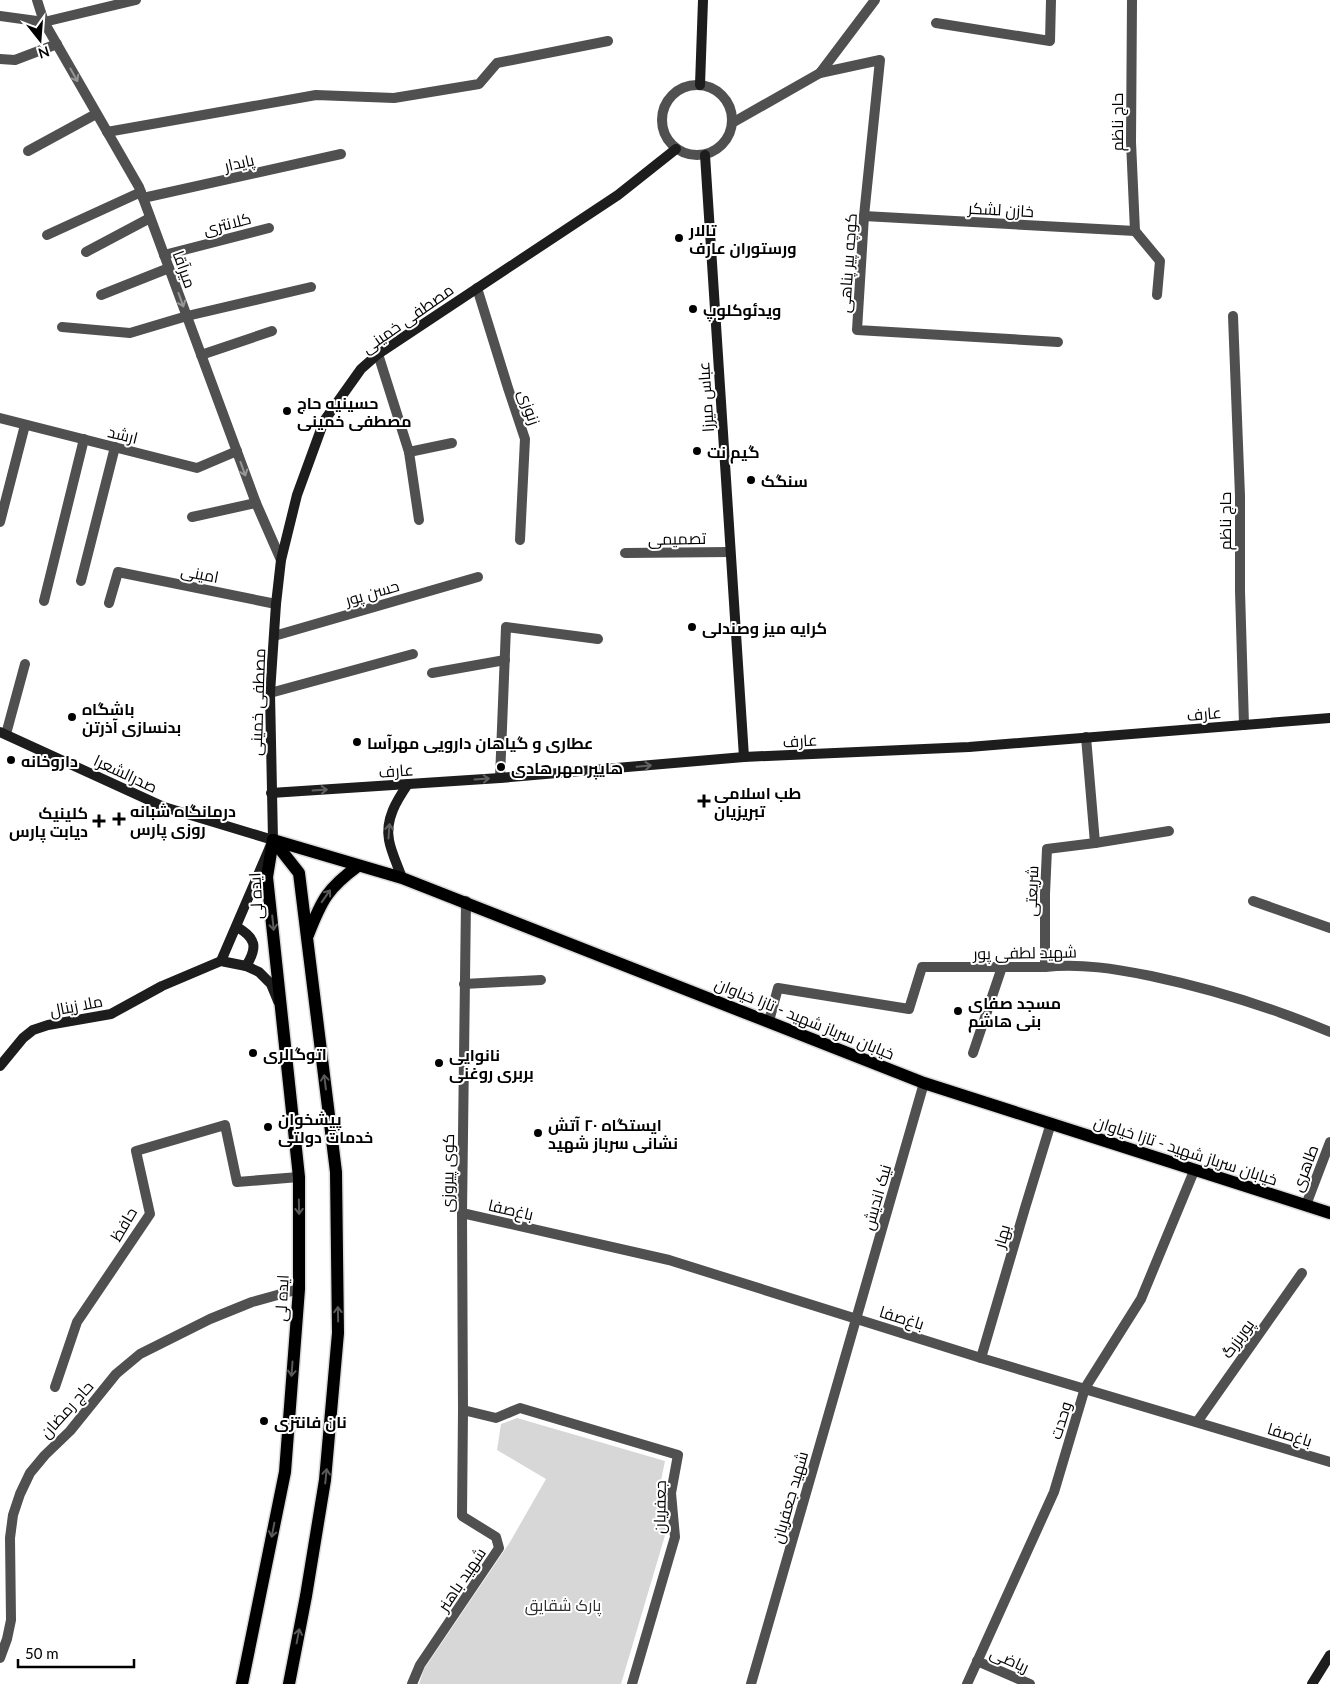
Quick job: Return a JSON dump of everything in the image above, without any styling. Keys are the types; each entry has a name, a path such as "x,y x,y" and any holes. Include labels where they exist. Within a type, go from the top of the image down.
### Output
{"main road":[{"path":"700,85 703,0"},
{"name":"مصطفی خمینی","path":"272,840 270,692 281,560 297,495 324,421 361,369 378,354 618,196 676,149"},
{"name":"عباس میرزا","path":"705,155 744,757"},
{"name":"عارف","path":"271,794 500,778 744,757 969,747 1330,718"},
{"name":"صدرالشعرا","path":"3,733 164,807 272,840"},
{"path":"402,878 388,839 390,820 395,802 408,784"},
{"path":"282,1012 271,984 259,972 246,966 221,961 237,927 272,840 299,873 336,1172 338,1333 325,1480 289,1684"},
{"name":"خیابان سرباز شهید - تازا خیاوان","path":"272,840 402,878 466,901 924,1083 1330,1213"},
{"name":"ایده لى","path":"242,1684 285,1472 299,1289 299,1177 268,877 272,840"},
{"path":"308,937 319,906 326,894 338,881 358,866"},
{"path":"237,927 248,934 253,943 254,951 246,966"},
{"name":"ملا زینال","path":"0,1066 23,1038 33,1030 48,1025 111,1014 162,986 221,961"},
{"path":"1312,1684 1330,1655"}],"street":[{"name":"میرآقا","path":"37,0 44,22 142,195 256,503 281,560"},
{"path":"0,16 44,22 136,0"},
{"path":"732,123 820,73 875,0"},
{"path":"936,23 1050,41 1051,0"},
{"name":"حاج ناظم","path":"1132,0 1130,142 1135,232"},
{"path":"107,132 316,95 394,98 479,84 497,63 608,41"},
{"path":"0,59 15,60 57,44"},
{"name":"کوچه پیر پناهی","path":"820,73 880,60 864,216 857,330 1058,342"},
{"path":"700,85 710,87 720,93 731,110 732,123 730,132 716,150 705,155 690,155 676,149 668,141 663,131 661,120 663,108 669,98 678,90 688,86 700,85"},
{"path":"28,151 96,114"},
{"name":"پایدار","path":"46,235 142,195 341,154"},
{"name":"خازن لشکر","path":"864,216 1135,232"},
{"path":"86,252 150,218"},
{"name":"کلانتری","path":"164,255 269,228"},
{"path":"1135,232 1160,261 1157,295"},
{"path":"101,295 169,268"},
{"path":"62,327 130,333 187,316 311,287"},
{"name":"زنوزی","path":"477,288 525,439 520,540"},
{"name":"حاج ناظم","path":"1233,316 1240,496 1240,591 1244,725"},
{"path":"201,355 272,331"},
{"path":"378,354 409,452 419,520"},
{"name":"ارشد","path":"0,418 197,468 237,451"},
{"path":"0,522 25,424"},
{"path":"44,601 84,439"},
{"path":"409,452 452,443"},
{"path":"81,581 115,447"},
{"path":"192,517 256,503"},
{"name":"تصمیمی","path":"625,553 730,552"},
{"name":"امینی","path":"109,603 118,572 276,604"},
{"name":"حسن پور","path":"274,636 478,577"},
{"path":"500,778 506,627 598,639"},
{"path":"270,692 413,654"},
{"path":"432,673 505,660"},
{"path":"3,733 25,664"},
{"path":"1086,737 1095,843 1169,831"},
{"name":"شریعتی","path":"1045,967 1047,849 1095,843"},
{"name":"کوی پیروزی","path":"463,1410 462,1213 466,901"},
{"path":"1253,902 1330,928"},
{"name":"شهید لطفی پور","path":"769,1021 778,988 909,1009 922,967 1045,967 1064,965 1110,968 1169,980 1223,994 1330,1032"},
{"path":"973,1053 1002,967"},
{"path":"464,984 541,980"},
{"name":"نیک اندیش","path":"857,1319 924,1083"},
{"name":"بهار","path":"981,1358 1052,1123"},
{"name":"حافظ","path":"55,1387 76,1322 150,1214 136,1151 225,1125 237,1182 299,1177"},
{"name":"طاهری","path":"1306,1205 1330,1142"},
{"name":"وحدت","path":"967,1684 1054,1492 1085,1388 1141,1299 1194,1171"},
{"name":"باغ‌صفا","path":"462,1213 669,1260 981,1358 1330,1462"},
{"name":"پوربزرگ","path":"1197,1422 1302,1273"},
{"name":"حاج رمضان","path":"0,1658 11,1620 10,1538 13,1515 30,1473 44,1455 70,1431 116,1374 140,1354 210,1319 252,1302 299,1289"},
{"name":"شهید جعفریان","path":"751,1684 857,1319"},
{"name":"جعفریان","path":"463,1410 496,1418 520,1408 678,1455 671,1493 675,1537 632,1684"},
{"name":"شهید باهنر","path":"412,1684 420,1665 499,1548 496,1536 462,1516 463,1410"},
{"name":"ریاضی","path":"977,1660 1030,1684"}],"green space":[{"name":"پارک شقایق","path":"517,1418 665,1461 658,1495 666,1532 621,1684 419,1684 424,1669 510,1542 546,1479 497,1450 501,1424"}],"place":[{"name":"تالار ورستوران عارف","path":"679,238"},
{"name":"ویدئوکلوپ","path":"693,309"},
{"name":"حسینیه حاج مصطفی خمینی","path":"287,411"},
{"name":"گیم نت","path":"697,451"},
{"name":"سنگک","path":"751,480"},
{"name":"کرایه میز وصندلی","path":"692,627"},
{"name":"باشگاه بدنسازی آذرتن","path":"72,717"},
{"name":"عطاری و گیاهان دارویی مهرآسا","path":"357,742"},
{"name":"داروخانه","path":"11,760"},
{"name":"هایپر مهر هادی","path":"501,767"},
{"name":"طب اسلامی تبریزیان","path":"704,801"},
{"name":"درمانگاه شبانه روزی پارس","path":"119,819"},
{"name":"کلینیک دیابت پارس","path":"99,821"},
{"name":"مسجد صفای بنی هاشم","path":"958,1011"},
{"name":"اتوگالری","path":"253,1053"},
{"name":"نانوایی بربری روغنی","path":"439,1063"},
{"name":"پیشخوان خدمات دولتی","path":"268,1127"},
{"name":"ایستگاه ۲۰ آتش نشانی سرباز شهید","path":"538,1133"},
{"name":"نان فانتزی","path":"264,1421"}]}
